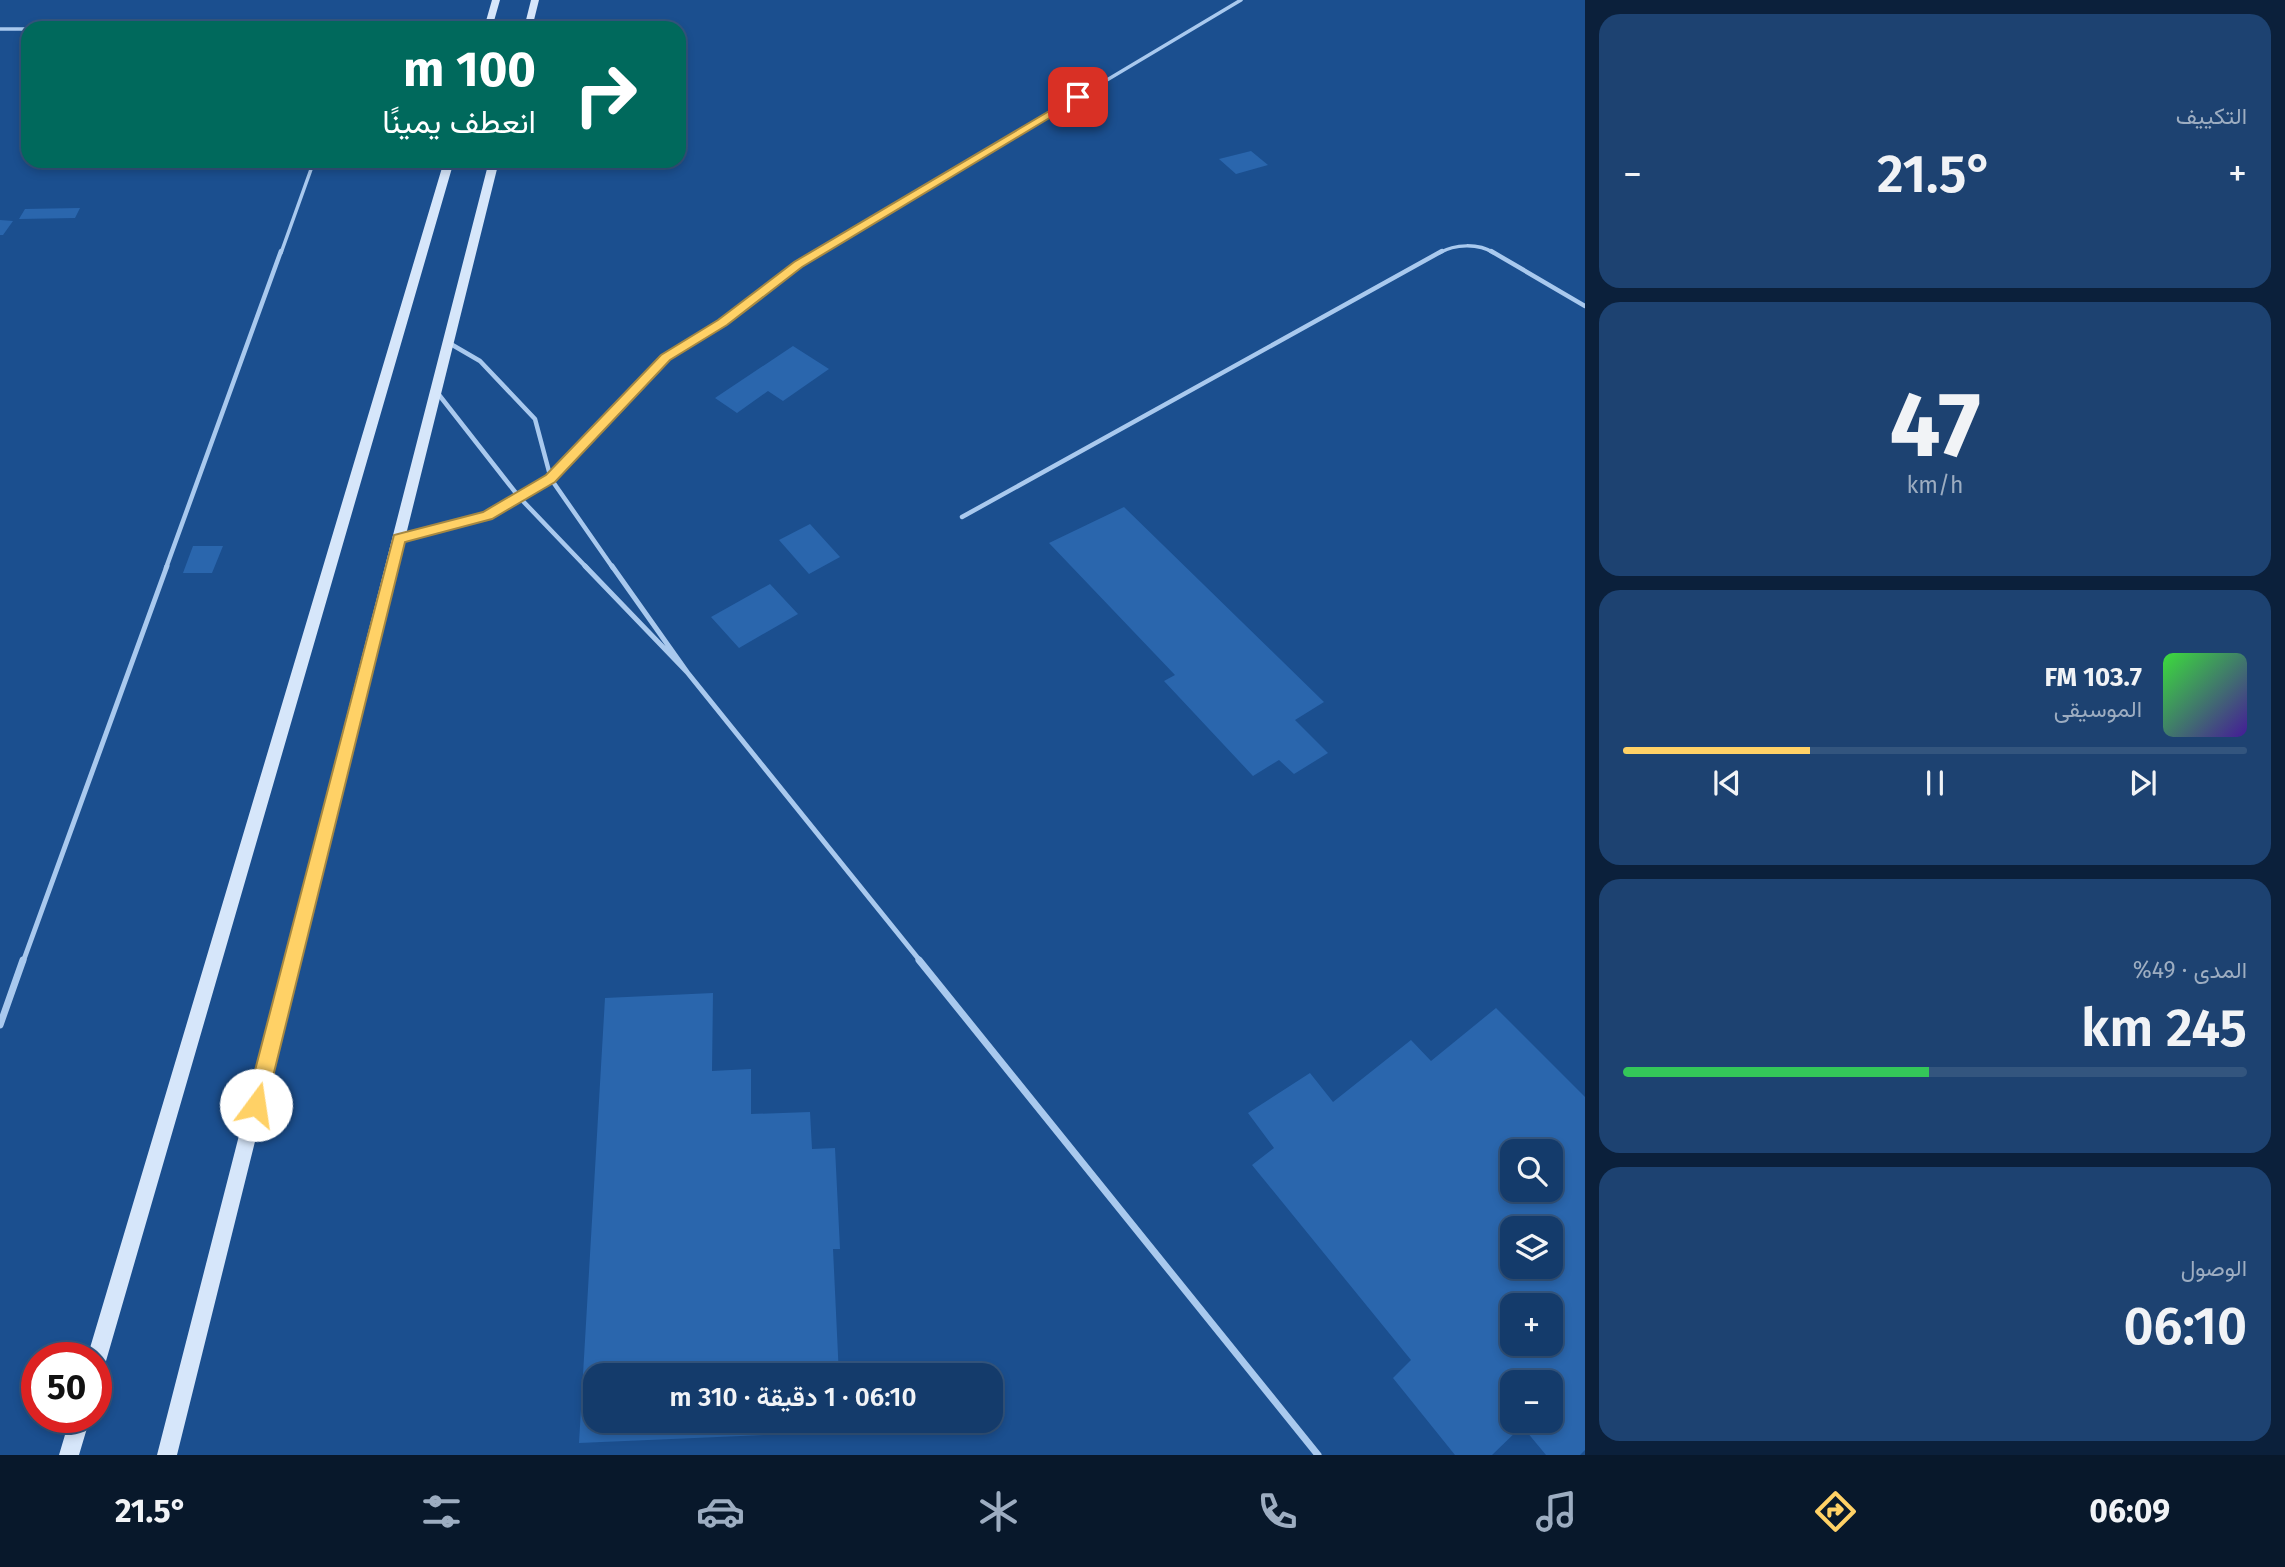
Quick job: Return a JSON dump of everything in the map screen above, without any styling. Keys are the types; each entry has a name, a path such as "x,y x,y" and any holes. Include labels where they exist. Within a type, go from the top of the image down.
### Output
{"main road":[{"path":"490,21 496,0"},
{"path":"530,21 535,0"},
{"path":"102,1342 447,168"},
{"path":"167,1455 493,168"},
{"path":"69,1455 76,1433"}],"lane":[{"path":"399,538 487,516 551,479 666,358 723,323 798,264 1241,0"},
{"path":"0,29 21,29"},
{"path":"0,1025 311,168"},
{"path":"962,517 1451,246 1486,248 1585,306"},
{"path":"449,342 480,361 535,419 551,479 687,672 1318,1455"},
{"path":"436,391 519,497 687,672"}],"building":[{"path":"1251,151 1268,165 1236,174 1219,159"},
{"path":"80,208 75,218 19,219 25,209"},
{"path":"0,220 13,221 3,235 0,235"},
{"path":"793,346 829,369 783,401 768,391 737,413 715,398"},
{"path":"1124,507 1324,702 1295,720 1328,753 1294,774 1279,760 1253,776 1164,681 1175,675 1049,543"},
{"path":"810,524 840,557 809,574 779,540"},
{"path":"193,546 223,546 212,573 183,573"},
{"path":"770,584 798,614 739,648 711,617"},
{"path":"713,993 712,1071 751,1069 751,1114 810,1112 812,1149 835,1148 840,1249 833,1249 838,1363 584,1363 605,998"},
{"path":"1496,1008 1585,1097 1585,1450 1580,1455 1546,1455 1528,1433 1563,1433 1563,1370 1500,1370 1500,1433 1515,1433 1492,1455 1455,1455 1393,1378 1411,1360 1252,1165 1274,1148 1248,1113 1310,1073 1333,1102 1411,1040 1431,1061"},
{"path":"583,1375 583,1433 786,1434 579,1443"}],"route":[{"path":"256,1105 399,538 487,516 551,479 666,358 723,323 798,264 1078,97"}]}
